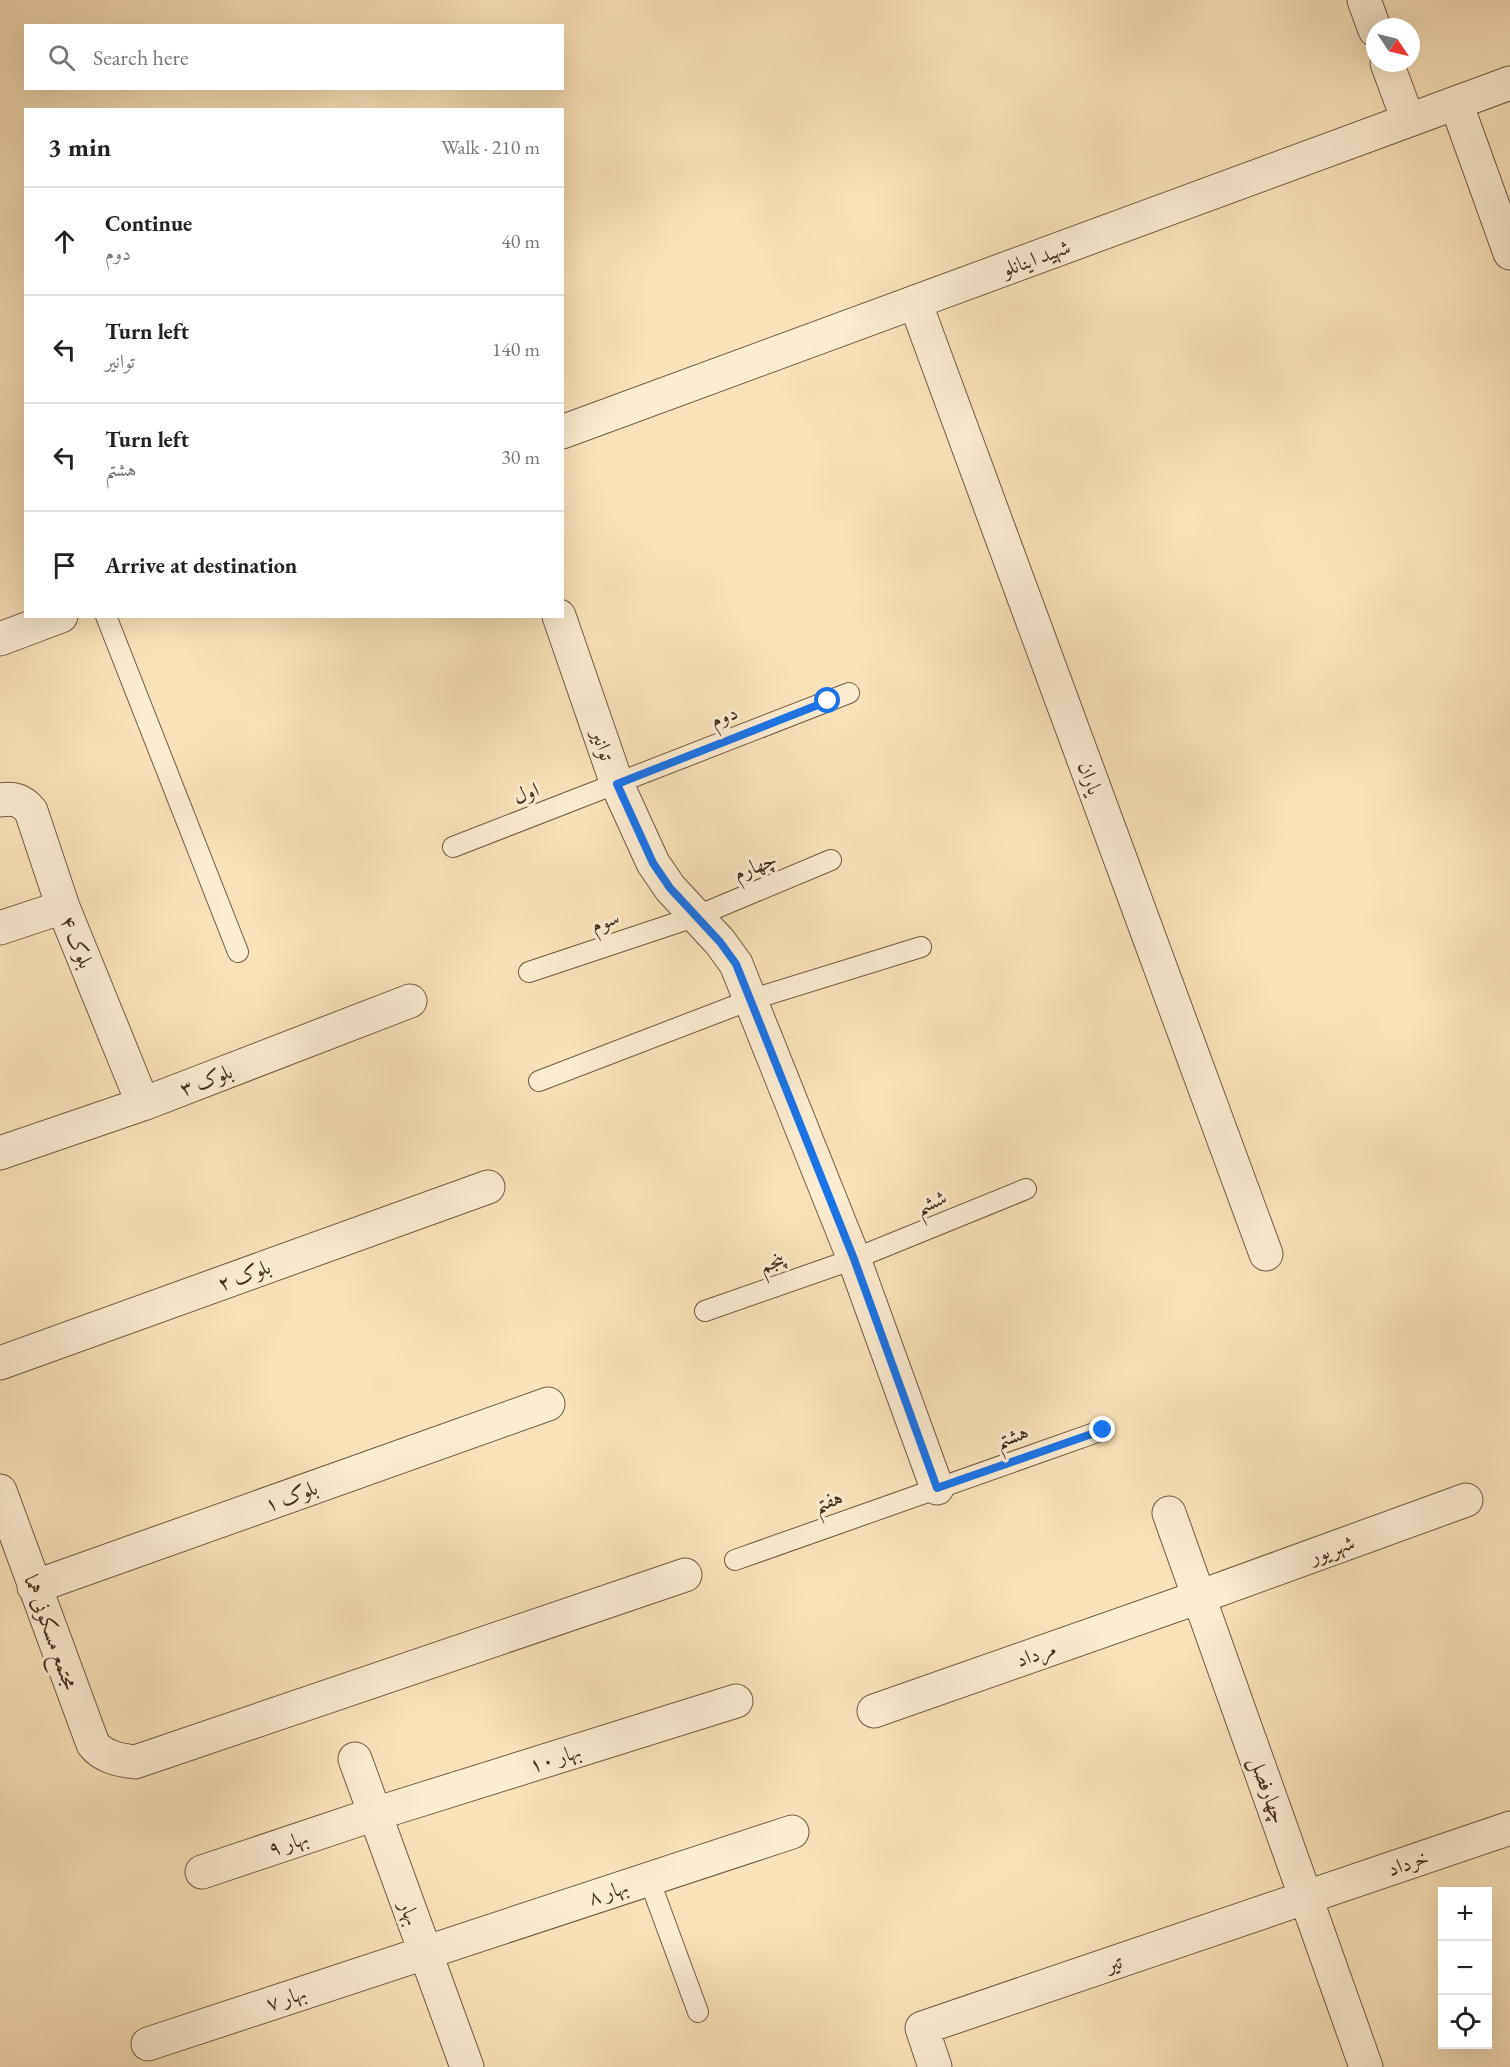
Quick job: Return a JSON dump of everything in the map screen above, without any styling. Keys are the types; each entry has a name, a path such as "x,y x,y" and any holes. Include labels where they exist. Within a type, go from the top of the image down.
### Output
{"street":[{"path":"1364,0 1371,18"},
{"path":"1390,72 1408,120"},
{"name":"شهید اینانلو","path":"564,431 1510,83"},
{"path":"1456,103 1510,253"},
{"name":"یاران","path":"915,302 1266,1254"},
{"path":"0,639 56,618"},
{"name":"توانیر","path":"560,618 617,784 653,863 670,888 720,942 736,964 854,1259 937,1488"},
{"name":"بلوک ۴","path":"0,800 14,799 25,803 31,811 63,907 143,1104"},
{"path":"0,928 63,907"},
{"name":"بلوک ۳","path":"0,1153 143,1104 410,1001"},
{"name":"بلوک ۲","path":"0,1363 488,1187"},
{"name":"بلوک ۱","path":"34,1587 549,1404"},
{"name":"مجتمع مسکونی هما","path":"0,1491 93,1744 98,1750 117,1759 135,1762 685,1575"},
{"name":"شهریور","path":"1199,1597 1466,1500"},
{"name":"چهارفصل","path":"1169,1513 1366,2067"},
{"name":"مرداد","path":"874,1711 1199,1597"},
{"name":"بهار ۱۰","path":"375,1814 736,1701"},
{"name":"بهار","path":"355,1759 466,2067"},
{"name":"بهار ۹","path":"202,1872 375,1814"},
{"name":"خرداد","path":"1306,1898 1510,1828"},
{"name":"بهار ۸","path":"425,1953 792,1832"},
{"name":"تیر","path":"935,2067 922,2028 1306,1898"},
{"name":"بهار ۷","path":"148,2044 425,1953"}],"lane":[{"path":"107,618 238,952"},
{"name":"دوم","path":"617,784 849,693"},
{"name":"اول","path":"453,847 617,784"},
{"name":"چهارم","path":"696,916 831,860"},
{"name":"سوم","path":"529,972 696,916"},
{"path":"539,1081 750,1000 921,947"},
{"name":"ششم","path":"854,1259 1026,1189"},
{"name":"پنجم","path":"705,1311 854,1259"},
{"name":"هشتم","path":"937,1488 1103,1430"},
{"name":"هفتم","path":"735,1560 937,1488"},
{"path":"649,1879 698,2012"}],"route":[{"path":"828,701 617,784 653,863 670,888 720,942 736,964 854,1259 937,1488 1103,1430"}]}
